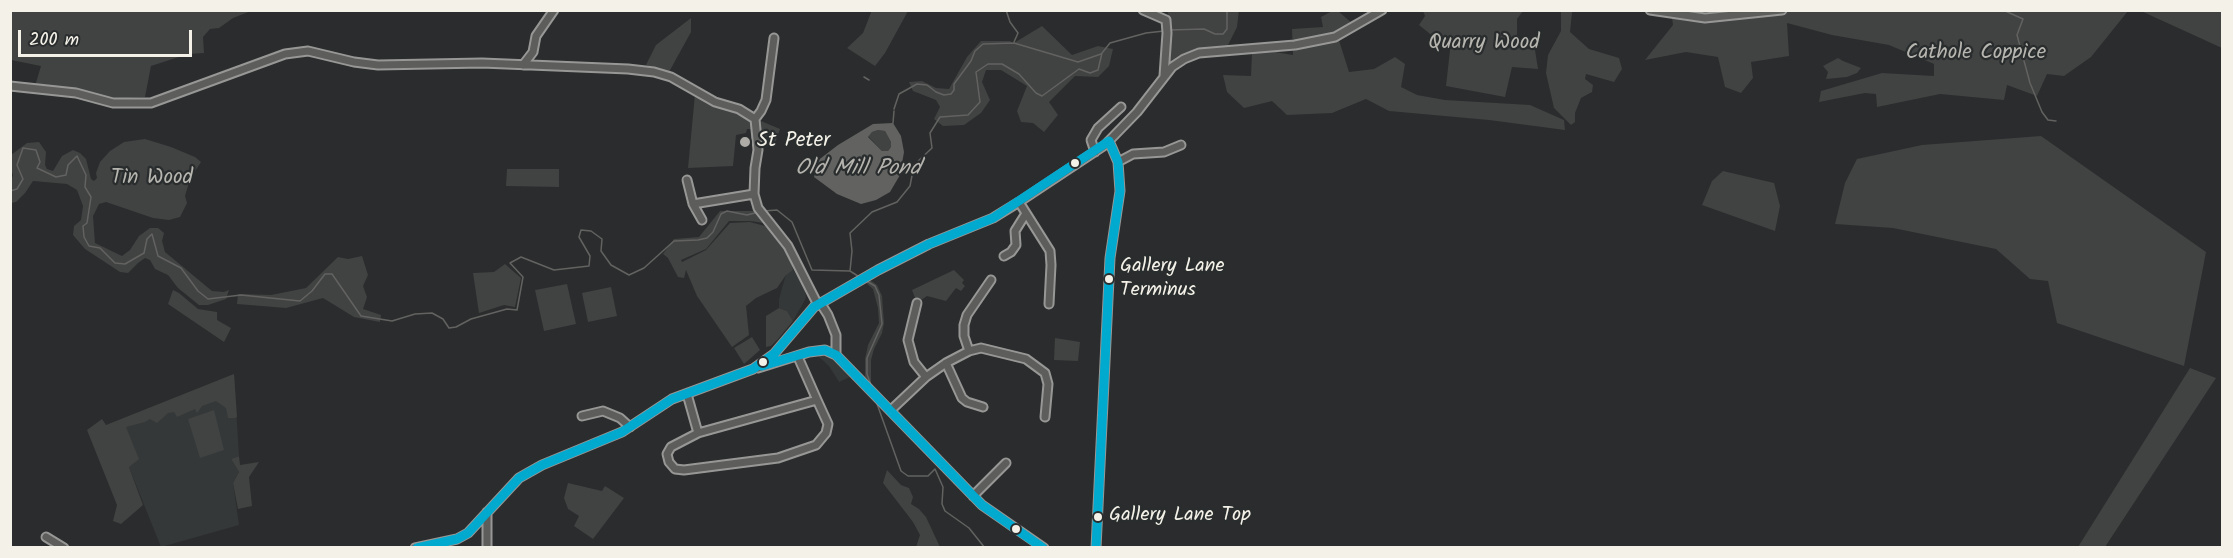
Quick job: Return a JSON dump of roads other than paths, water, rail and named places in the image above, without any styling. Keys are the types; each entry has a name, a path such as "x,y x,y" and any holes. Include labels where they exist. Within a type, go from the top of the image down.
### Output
{"street":[{"path":"523,64 533,52 536,36 554,10"},
{"path":"1143,10 1166,20 1164,76"},
{"path":"753,369 774,354 808,312 819,304 929,244 993,218 1095,152 1137,112 1172,67 1185,59 1199,53 1295,45 1335,37 1382,10"},
{"path":"1650,10 1705,18 1782,10"},
{"path":"774,38 766,100 755,119 758,150 754,194 758,208 788,246 819,304 828,315 836,335 836,355"},
{"path":"10,86 76,93 112,103 151,103 285,54 308,51 354,62 382,65 523,64 654,72 671,76 715,102 739,109 755,119"},
{"path":"533,52 545,66"},
{"path":"1095,152 1091,140 1098,128 1121,107"},
{"path":"1096,548 1110,258 1120,191 1118,162 1109,141"},
{"path":"1118,162 1133,154 1164,152 1181,145"},
{"path":"687,180 693,204 702,220"},
{"path":"693,204 754,194"},
{"path":"1019,202 1025,215 1050,251 1049,304"},
{"path":"1016,258 1007,255 1016,245 1015,231 1025,215"},
{"path":"969,351 964,336 967,315 991,280"},
{"path":"917,303 910,314 908,340 910,353 926,377"},
{"path":"891,410 926,377 946,363 969,351 981,348 1026,359 1045,373 1048,384 1045,417"},
{"path":"415,548 457,539 476,526 519,478 542,465 622,432 672,399 753,369 809,352 825,350 836,355 982,505 1044,548"},
{"path":"798,357 828,424 826,433 816,445 778,458 684,470 675,469 669,462 667,454 671,447 698,433 817,400"},
{"path":"946,363 963,398 983,408"},
{"path":"687,394 698,433"},
{"path":"582,416 603,411 620,417 630,427"},
{"path":"973,496 1006,463"},
{"path":"487,512 487,548"},
{"path":"46,537 64,548"}],"water":[{"name":"Old Mill Pond","path":"893,123 901,136 904,152 900,175 890,192 876,200 861,204 837,194 814,177 816,171 812,165 838,145 873,124","holes":["885,131 891,142 888,151 882,151 868,137 872,132"]}],"waterway":[{"path":"1006,10 1010,22 1018,33 1014,42"},
{"path":"1169,30 1204,29 1215,34 1223,34 1227,29 1227,10"},
{"path":"2003,10 2023,19 2017,35 2030,83 2042,112 2048,120 2056,121"},
{"path":"764,211 777,210 792,222 812,270 850,271 852,251 850,233 872,212 897,202 910,186 914,165 932,148 930,133 940,117 968,115 980,102 976,72 988,64 1002,64 1019,74 1036,93 1042,96 1079,69 1090,73 1098,70 1102,53 1110,43 1146,33 1164,31"},
{"path":"894,109 899,94 917,84 927,85 944,95 951,94 954,84 971,61 975,51 983,44 1014,43 1078,62 1101,54"},
{"path":"864,77 869,80"},
{"path":"893,123 894,111"},
{"path":"10,191 17,189 23,179 17,165 23,148 36,150 40,162 37,168 56,177 66,175 68,165 77,156 86,175 85,187 91,197 87,223 83,226 84,237 89,246 100,248 115,263 125,264 144,253 147,239 152,234 158,256 181,268 198,291 208,299 241,295 300,301 312,291 325,274 332,274 361,316 392,321 415,314 432,313 443,319 449,328 507,309 517,310 523,277 510,263 521,257 554,270 589,266 590,256 579,237 581,230 591,231 602,239 601,251 611,265 629,275 644,268 674,241 707,238 713,232 721,214 727,211 747,215 759,212"},
{"path":"850,271 861,278"},
{"path":"865,280 875,286 879,295 882,324 867,358 867,374 872,388"},
{"path":"876,401 901,471 908,476 928,476 935,469 943,487 942,504 945,511 969,528 985,548"}],"place":[{"name":"St Peter","path":"745,142"},
{"name":"Gallery Lane Terminus","path":"1109,279"},
{"name":"Gallery Lane Top","path":"1098,517"}],"park label":[{"name":"Quarry Wood","path":"1484,44"},
{"name":"Cathole Coppice","path":"1976,54"},
{"name":"Tin Wood","path":"152,179"}]}
